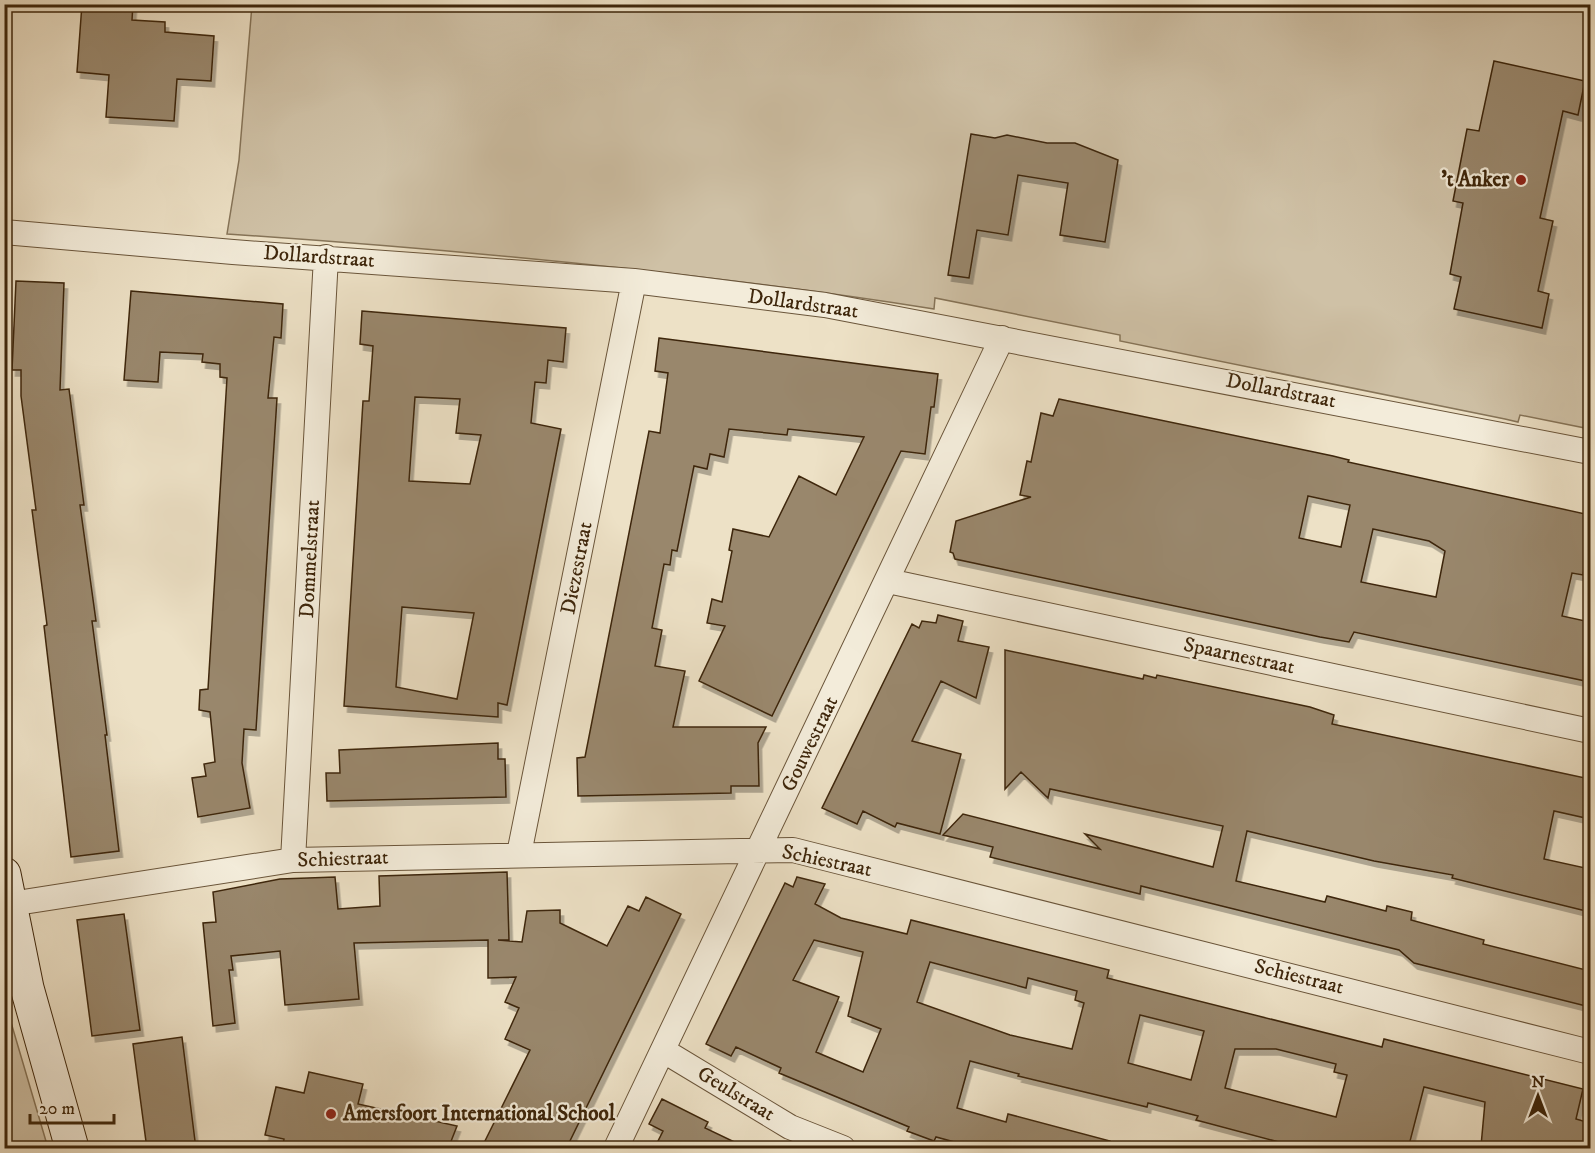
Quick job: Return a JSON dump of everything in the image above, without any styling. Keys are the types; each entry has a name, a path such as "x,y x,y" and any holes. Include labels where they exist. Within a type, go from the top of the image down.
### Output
{"street":[{"name":"Dollardstraat","path":"4,232 233,252 634,281 825,305 1590,452"},
{"name":"Dommelstraat","path":"293,861 326,257"},
{"name":"Diezestraat","path":"519,854 634,281"},
{"name":"Gouwestraat","path":"616,1149 1002,338"},
{"name":"Spaarnestraat","path":"888,581 1590,731"},
{"name":"Schiestraat","path":"6,894 293,861 519,854 793,850 1590,1052"},
{"path":"6,894 41,1045 72,1149"},
{"name":"Geulstraat","path":"664,1051 790,1127 843,1149"}],"shaded area":[{"path":"252,5 1590,5 1590,429 1520,415 1518,422 1120,341 1120,335 935,298 934,309 670,273 404,247 227,234 239,160"},
{"path":"5,1002 48,1148 5,1148"}],"building":[{"path":"82,4 133,4 132,20 165,22 165,32 214,36 211,81 177,79 174,121 106,117 109,75 77,72"},
{"path":"1494,61 1585,81 1578,115 1563,111 1540,218 1553,221 1538,291 1549,294 1542,328 1454,309 1461,277 1450,274 1463,203 1453,201 1467,129 1479,131"},
{"path":"971,134 995,138 1007,135 1047,143 1075,143 1118,160 1105,242 1060,235 1068,183 1018,175 1008,235 977,230 969,278 948,275"},
{"path":"16,281 64,283 60,390 69,389 84,505 80,505 96,621 92,621 119,851 71,857 44,626 47,625 32,510 36,510 21,396 21,370 12,370"},
{"path":"131,291 283,304 281,338 274,337 268,398 277,398 256,730 244,729 242,763 250,808 198,817 192,778 206,776 204,764 215,762 210,712 199,710 200,690 208,689 227,378 220,377 220,364 202,362 203,354 160,352 158,382 124,380"},
{"path":"362,311 566,328 563,362 548,360 546,383 535,382 531,423 561,429 507,705 498,703 498,717 344,706 363,401 369,401 373,346 360,344","holes":["415,397 460,399 456,433 481,435 470,484 409,481","402,607 474,613 457,699 396,687"]},
{"path":"659,338 938,374 934,407 931,407 925,454 901,451 772,716 699,681 725,626 707,623 712,599 722,602 732,551 729,550 733,529 769,537 799,476 836,495 864,437 788,429 787,435 729,429 724,457 710,454 707,469 694,466 677,551 672,550 670,565 664,564 652,628 662,630 655,666 685,671 673,727 766,727 758,743 759,786 731,786 731,793 578,796 577,758 585,757 649,431 660,433 668,373 655,371"},
{"path":"1059,399 1333,456 1349,460 1348,462 1590,515 1590,551 1588,550 1583,575 1572,573 1562,616 1590,622 1590,682 1354,632 1349,642 1320,637 955,559 953,553 950,552 956,521 1031,497 1020,495 1027,461 1031,462 1041,413 1053,416","holes":["1308,496 1350,505 1341,547 1299,538","1373,529 1429,541 1445,551 1436,597 1361,582"]},
{"path":"938,615 963,621 958,641 989,647 976,698 941,681 912,741 961,754 940,834 897,823 895,827 863,811 857,824 822,808 912,624 919,628 922,621 936,623"},
{"path":"1005,650 1143,679 1144,675 1156,678 1157,675 1310,707 1334,715 1332,724 1590,779 1590,819 1554,811 1544,859 1590,869 1590,912 1452,878 1453,875 1374,861 1247,831 1236,881 1325,902 1327,896 1386,911 1387,906 1412,912 1411,920 1484,940 1483,944 1590,971 1590,1007 1414,963 1399,950 1141,886 1140,894 990,857 993,847 943,835 963,814 1100,849 1085,834 1213,867 1223,826 1050,789 1048,798 1021,772 1005,789"},
{"path":"498,743 498,759 505,759 506,797 327,801 326,773 340,773 339,750"},
{"path":"507,872 509,940 498,940 522,942 527,911 560,910 560,923 607,946 628,906 639,911 646,897 681,914 566,1149 481,1149 530,1050 505,1039 519,1008 505,1002 516,977 488,978 488,940 354,943 359,999 285,1005 280,951 231,956 233,970 229,970 235,1023 213,1026 203,923 216,922 213,892 280,879 335,877 338,909 380,906 379,876"},
{"path":"797,877 825,884 815,904 841,918 907,934 911,920 1109,970 1107,978 1382,1047 1384,1039 1583,1089 1576,1119 1590,1123 1582,1149 1481,1146 1485,1102 1424,1087 1408,1149 1386,1146 1385,1149 1305,1149 1196,1120 1198,1116 1148,1103 1147,1107 1018,1076 1019,1074 970,1061 957,1108 1006,1122 1008,1114 1110,1141 1109,1149 980,1149 936,1137 934,1141 907,1131 909,1127 779,1073 781,1068 736,1047 731,1056 706,1044 785,883 793,887","holes":["814,940 863,952 848,1016 881,1029 863,1072 816,1052 839,997 793,980","930,962 1026,988 1028,978 1077,991 1075,1000 1084,1003 1072,1049 1010,1035 917,1002","1140,1015 1204,1031 1191,1080 1128,1063","1235,1049 1276,1049 1336,1064 1334,1072 1347,1075 1336,1117 1225,1088"]},
{"path":"124,914 140,1030 92,1036 77,920"},
{"path":"182,1037 196,1149 147,1149 133,1044"},
{"path":"309,1072 363,1084 358,1104 457,1126 448,1149 282,1149 284,1139 265,1135 276,1087 304,1093"},
{"path":"662,1099 708,1122 705,1128 749,1149 654,1149 663,1131 649,1124"}],"place":[{"name":"'t Anker","path":"1521,180"},
{"name":"Amersfoort International School","path":"331,1114"}]}
